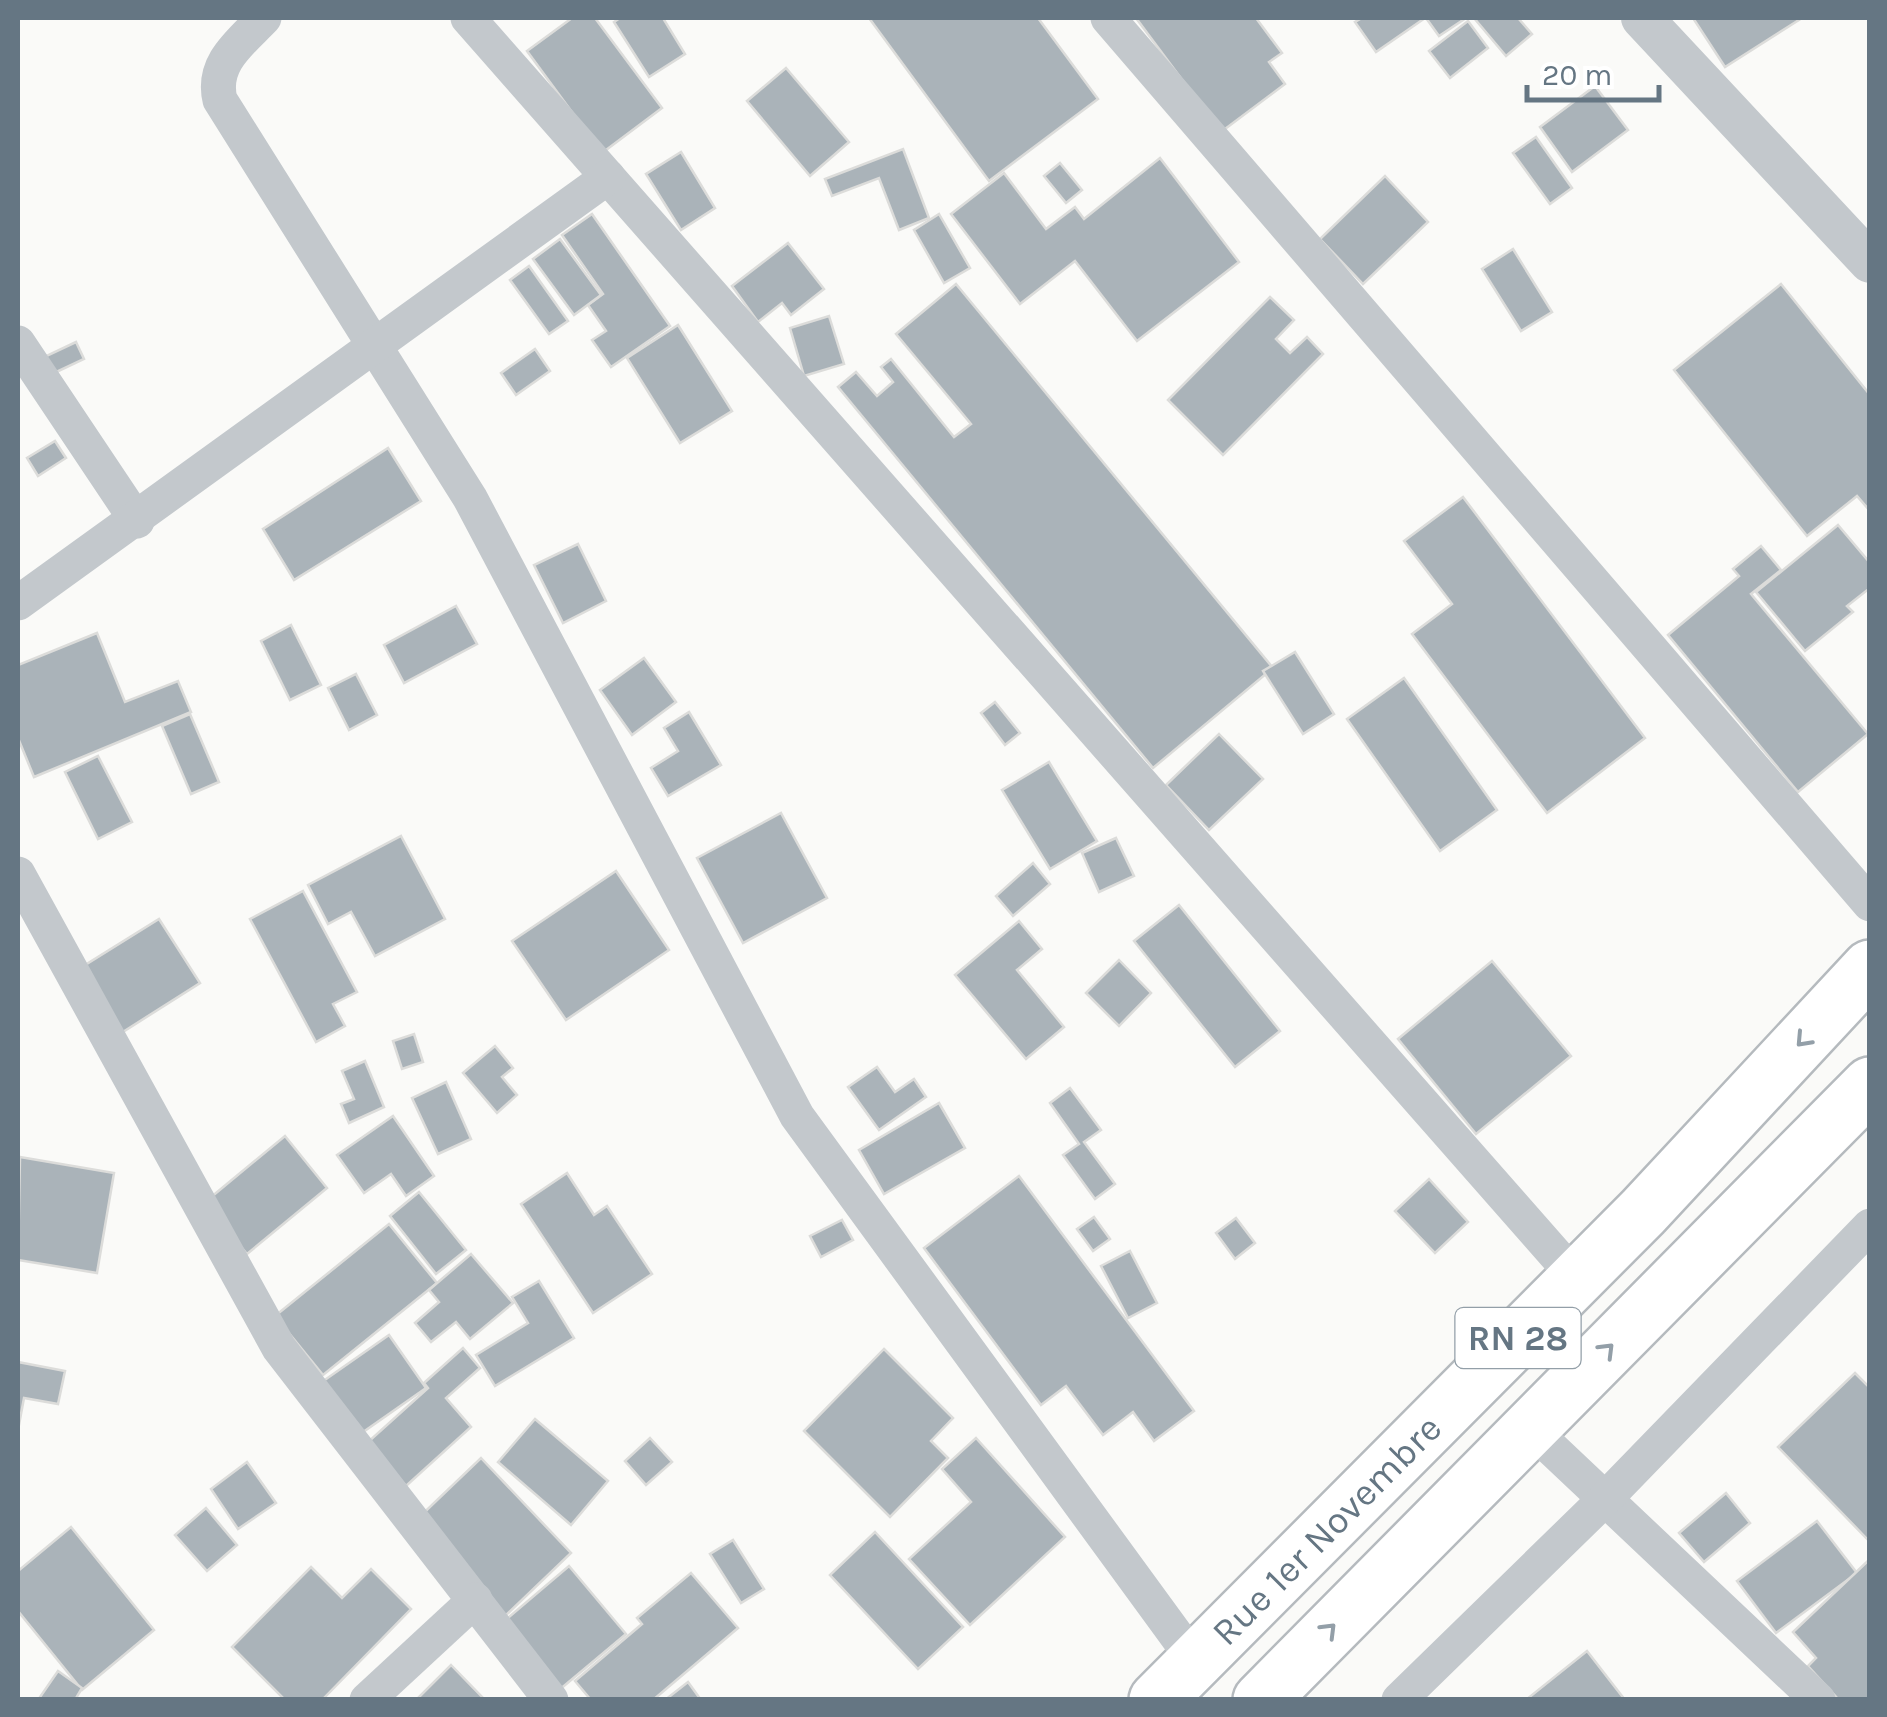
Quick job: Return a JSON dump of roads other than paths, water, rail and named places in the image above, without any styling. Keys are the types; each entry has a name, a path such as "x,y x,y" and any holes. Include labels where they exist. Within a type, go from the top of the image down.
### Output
{"main road":[{"name":"Rue 1er Novembre","path":"1157,1700 1576,1279 1870,968"},
{"name":"RN 28","path":"1261,1700 1870,1085"}],"street":[{"path":"264,18 224,59 217,87 220,100 376,342 470,498 797,1116 1195,1661"},
{"path":"468,18 1576,1279"},
{"path":"1108,18 1870,904"},
{"path":"1642,18 1870,262"},
{"path":"18,602 608,177"},
{"path":"18,342 136,520"},
{"path":"18,874 279,1348 552,1700"},
{"path":"1399,1700 1605,1499 1870,1226"},
{"path":"1530,1428 1818,1700"},
{"path":"367,1700 475,1600"}]}
